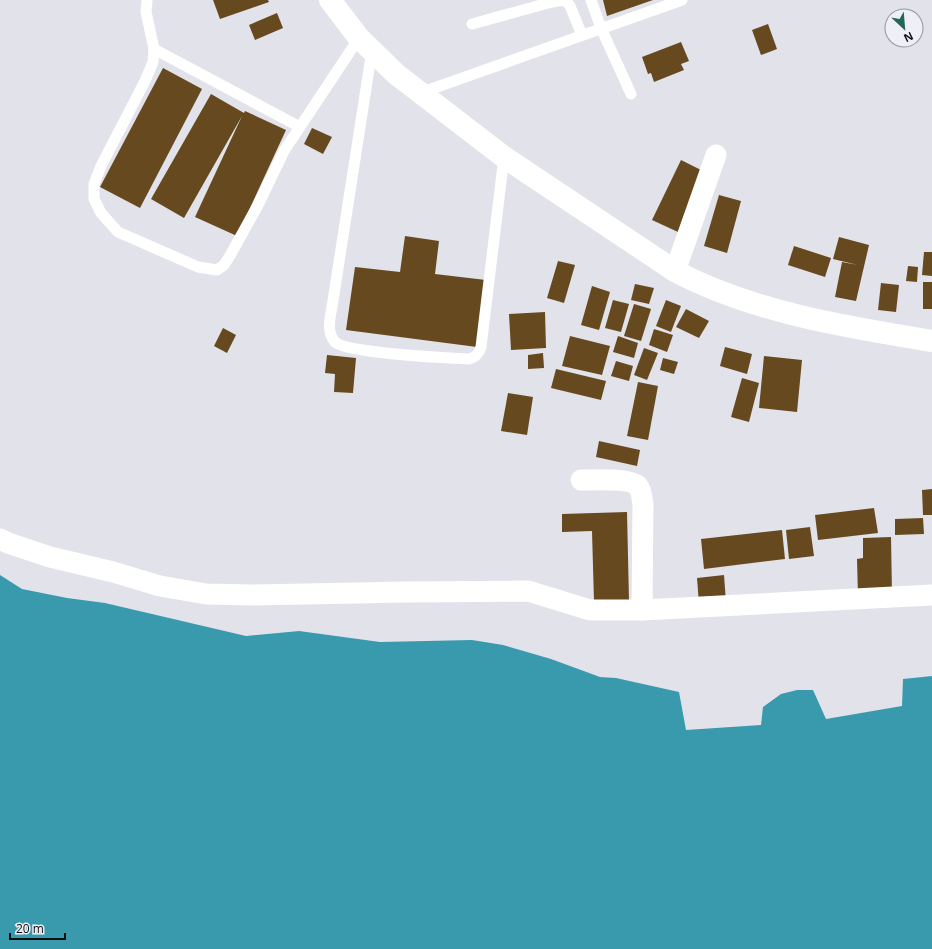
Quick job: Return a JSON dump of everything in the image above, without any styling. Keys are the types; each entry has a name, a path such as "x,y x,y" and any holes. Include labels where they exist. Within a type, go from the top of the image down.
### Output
{"street":[{"path":"330,0 365,44 396,74 420,93 504,157 674,271 701,284 750,301 811,319 932,341"},
{"path":"674,271 716,155"},
{"path":"581,480 619,481 632,483 637,485 640,490 643,505 642,610"},
{"path":"0,539 50,557 113,572 160,586 206,594 253,595 528,591 590,610 642,610 932,595"}],"lane":[{"path":"147,0 146,12 154,49 152,62 145,81 101,166 94,184 94,199 101,214 118,232 198,268 217,270 224,265 258,205 284,151 300,127 365,44"},
{"path":"472,24 552,2 565,0 570,6 582,35"},
{"path":"591,0 600,28 631,94"},
{"path":"420,93 682,0"},
{"path":"365,44 330,317 329,330 335,342 341,346 366,351 461,359 475,358 481,347 504,157"},
{"path":"154,49 300,127"}],"water":[{"path":"0,575 22,589 67,598 105,603 246,636 299,631 380,642 472,640 503,645 551,659 600,677 616,678 679,692 686,730 761,725 763,707 781,694 797,690 813,690 826,719 902,706 903,679 932,676 932,949 0,949"}],"building":[{"path":"213,0 268,0 269,2 220,19"},
{"path":"603,0 653,0 607,16"},
{"path":"277,13 283,28 255,40 249,25"},
{"path":"768,24 777,49 761,55 752,30"},
{"path":"681,42 689,61 681,64 684,70 654,82 651,73 648,74 642,57"},
{"path":"163,68 202,89 140,208 100,187"},
{"path":"211,94 244,113 245,111 286,130 237,236 195,217 242,116 184,218 151,199"},
{"path":"312,128 332,137 323,154 304,144"},
{"path":"681,160 707,173 678,232 652,220"},
{"path":"719,195 741,201 727,253 704,246"},
{"path":"405,236 439,241 435,274 486,280 477,347 346,330 355,267 400,272"},
{"path":"839,237 869,245 856,301 835,297 842,262 858,265 833,259"},
{"path":"794,246 831,258 825,277 788,265"},
{"path":"924,252 932,252 932,276 922,275"},
{"path":"558,261 575,265 564,303 547,298"},
{"path":"908,266 918,267 917,282 906,281"},
{"path":"923,282 932,282 932,309 923,309"},
{"path":"881,283 899,285 896,312 878,310"},
{"path":"635,284 654,288 649,304 631,300"},
{"path":"592,286 610,292 599,330 581,325"},
{"path":"613,300 629,304 621,332 605,328"},
{"path":"666,300 681,306 671,332 656,326"},
{"path":"634,304 651,309 641,341 624,336"},
{"path":"686,309 709,321 699,338 676,327"},
{"path":"545,312 546,348 511,350 509,314"},
{"path":"223,328 236,335 227,353 214,346"},
{"path":"654,329 673,335 667,352 649,345"},
{"path":"570,336 610,346 602,375 562,366"},
{"path":"618,336 638,343 634,358 613,352"},
{"path":"725,347 752,354 747,374 720,366"},
{"path":"644,348 658,353 647,380 634,375"},
{"path":"543,353 544,368 528,369 528,355"},
{"path":"327,355 356,358 353,393 334,392 335,374 325,373"},
{"path":"764,356 802,360 797,412 759,408"},
{"path":"663,358 678,362 674,374 660,370"},
{"path":"616,361 633,366 629,381 611,376"},
{"path":"556,369 606,381 601,400 551,388"},
{"path":"742,378 759,383 749,422 731,417"},
{"path":"638,382 658,386 648,440 627,436"},
{"path":"508,393 533,397 527,435 501,431"},
{"path":"599,441 640,450 637,466 596,457"},
{"path":"932,489 932,515 923,515 922,490"},
{"path":"874,508 878,533 818,540 815,515"},
{"path":"627,512 629,601 594,602 592,531 562,532 562,514"},
{"path":"923,518 924,534 895,535 895,519"},
{"path":"810,527 814,556 789,559 786,530"},
{"path":"782,530 785,559 704,569 701,539"},
{"path":"891,537 892,595 858,596 857,559 863,558 863,538"},
{"path":"724,575 726,602 699,604 697,578"}]}
